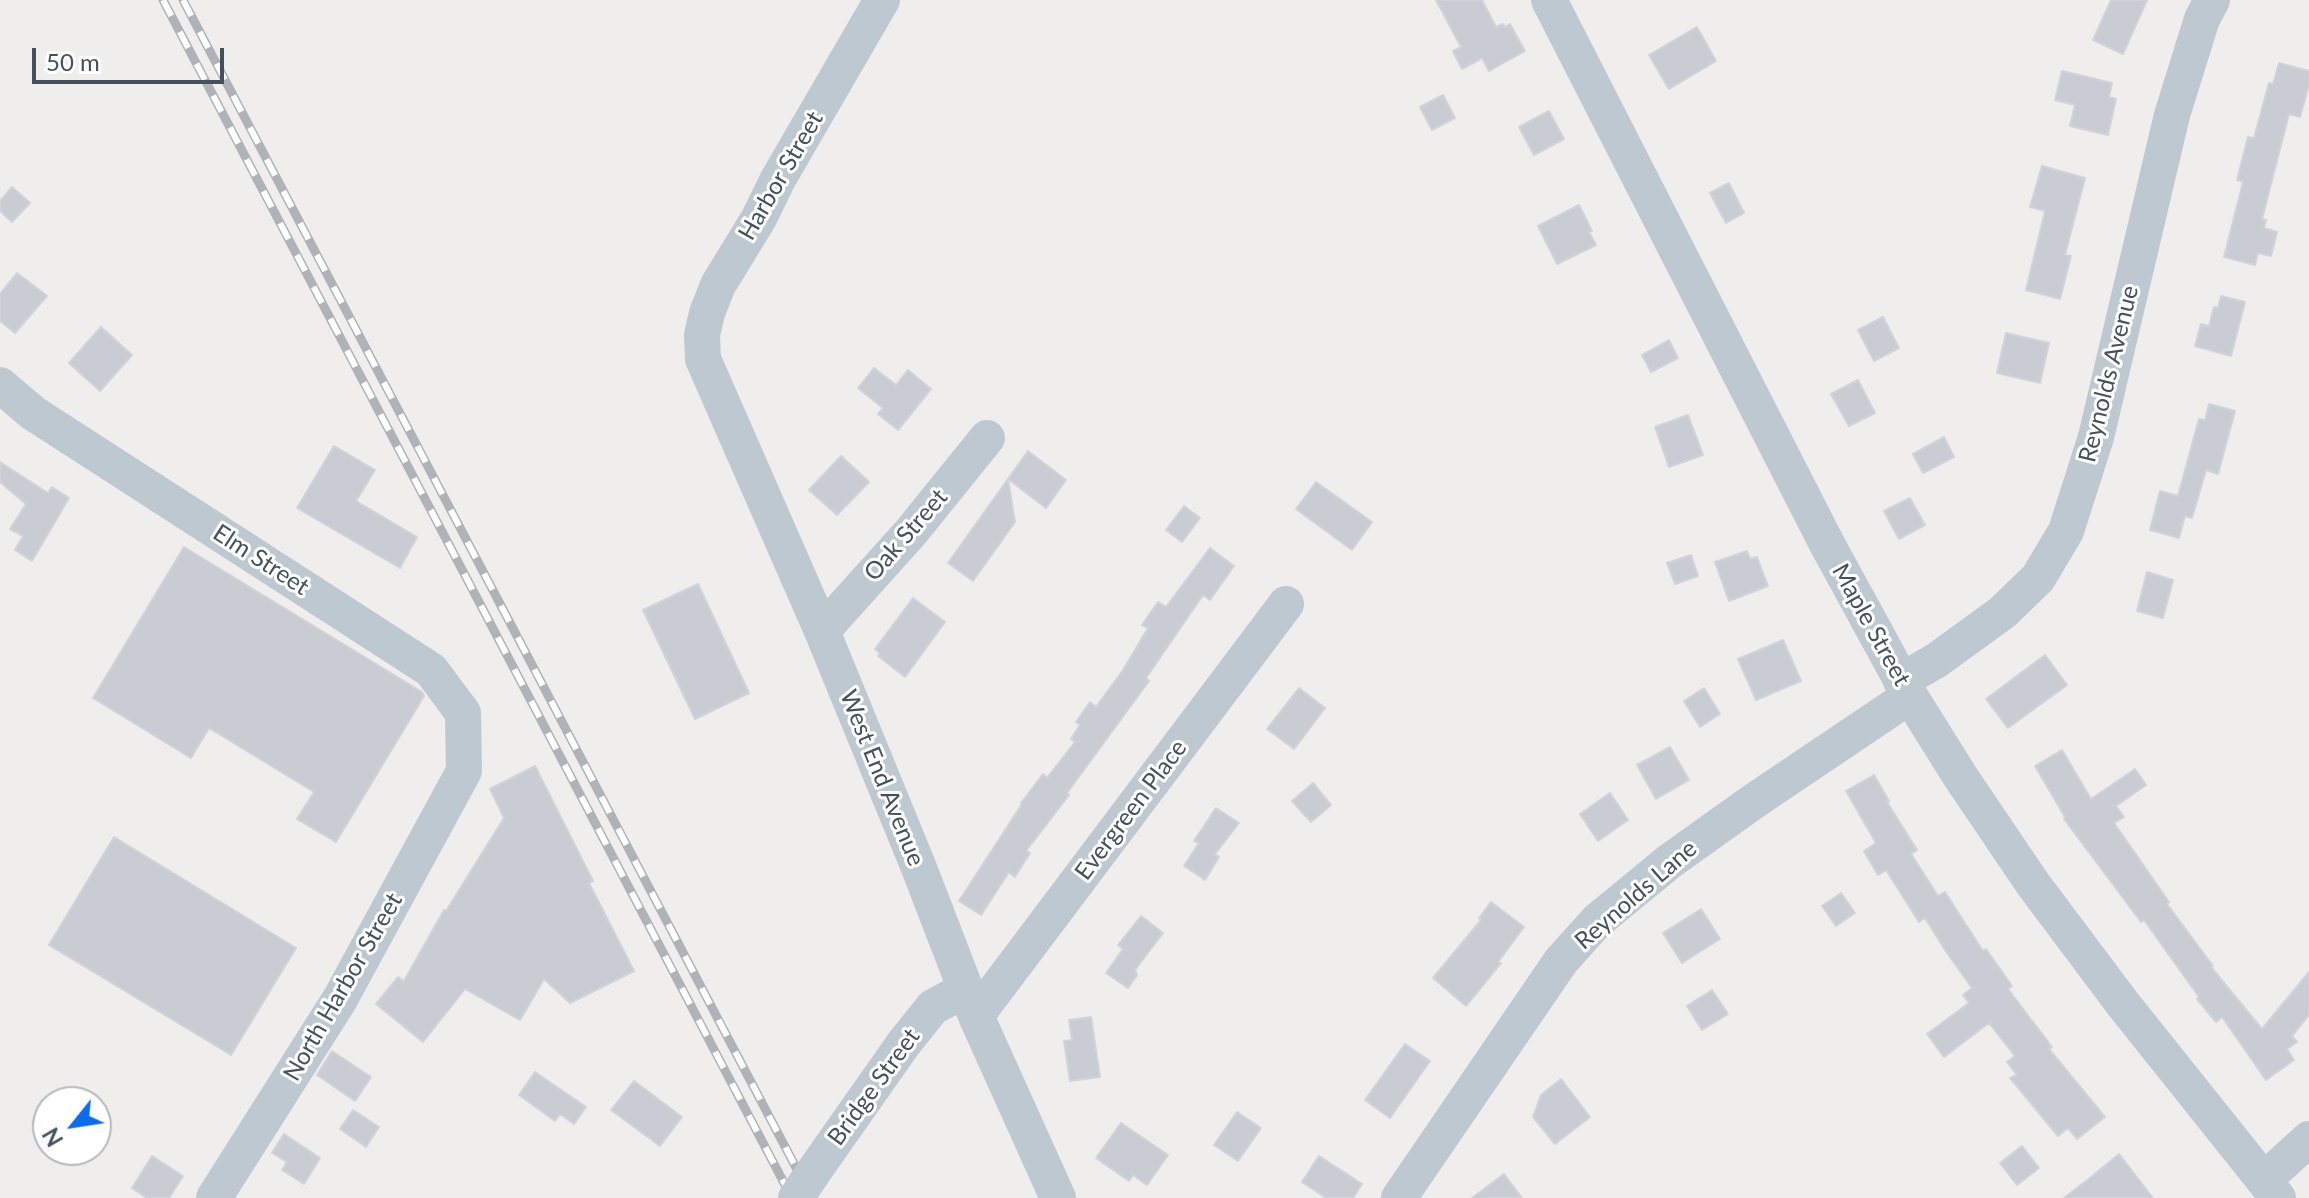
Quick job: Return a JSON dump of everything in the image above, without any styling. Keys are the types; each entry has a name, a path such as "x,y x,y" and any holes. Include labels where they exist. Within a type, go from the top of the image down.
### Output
{"street":[{"name":"Harbor Street","path":"703,359 702,335 718,285 882,0"},
{"name":"Maple Street","path":"1549,0 1839,568 1906,688 1960,776 2033,884 2123,1004 2271,1189"},
{"name":"Reynolds Avenue","path":"1906,688 1937,660 2003,612 2038,578 2066,531 2096,437 2172,115 2202,19 2212,0"},
{"name":"West End Avenue","path":"703,359 822,631 971,1003 1058,1198"},
{"name":"Elm Street","path":"0,385 33,413 431,670 463,713 464,771"},
{"name":"Oak Street","path":"822,631 911,532 987,438"},
{"name":"Evergreen Place","path":"971,1003 1286,604"},
{"name":"Reynolds Lane","path":"1399,1198 1561,961 1597,921 1670,861 1906,688"},
{"name":"North Harbor Street","path":"214,1198 340,999 464,771"},
{"name":"Bridge Street","path":"804,1186 904,1043 933,1007 971,1003"},
{"path":"2271,1189 2309,1139"}],"building":[{"path":"1436,0 1482,0 1496,27 1510,24 1525,51 1489,71 1482,58 1462,69 1453,51 1461,47"},
{"path":"2111,0 2147,0 2123,54 2093,40"},
{"path":"1697,27 1716,61 1669,89 1649,55"},
{"path":"2279,63 2309,71 2309,85 2300,117 2289,114 2262,219 2266,220 2264,228 2277,232 2271,256 2258,253 2255,265 2224,257 2243,182 2237,180 2248,137 2254,138 2269,83 2273,84"},
{"path":"2062,71 2112,83 2109,97 2116,99 2108,135 2070,126 2075,105 2055,100"},
{"path":"1443,95 1455,118 1432,130 1420,107"},
{"path":"1549,111 1564,139 1534,155 1519,127"},
{"path":"2042,166 2085,178 2065,255 2071,256 2060,299 2026,290 2045,211 2030,207"},
{"path":"1729,183 1744,213 1726,223 1710,193"},
{"path":"12,187 30,203 12,222 0,211 0,201"},
{"path":"1579,205 1596,245 1557,264 1538,226"},
{"path":"17,273 47,296 15,333 0,321 0,294"},
{"path":"2221,296 2245,302 2231,356 2195,346 2201,324 2209,326 2214,307 2218,308"},
{"path":"1883,317 1899,348 1874,361 1858,330"},
{"path":"101,327 132,355 100,391 69,363"},
{"path":"2006,333 2049,343 2040,383 1997,373"},
{"path":"1669,340 1678,358 1651,372 1642,355"},
{"path":"874,368 896,385 908,370 931,389 898,430 878,414 883,408 858,388"},
{"path":"1858,380 1875,413 1849,426 1831,394"},
{"path":"2209,404 2235,411 2218,474 2206,470 2192,518 2185,516 2179,538 2150,530 2160,491 2178,496 2199,419 2205,420"},
{"path":"1688,415 1703,455 1669,467 1655,427"},
{"path":"1944,437 1954,457 1923,473 1913,454"},
{"path":"334,446 375,470 356,501 417,537 400,568 297,508"},
{"path":"1028,451 1066,480 1046,508 1008,479"},
{"path":"841,456 869,482 837,515 809,490"},
{"path":"0,462 48,493 52,487 69,498 32,561 15,550 23,536 10,529 26,504 0,482"},
{"path":"1008,479 1015,522 973,581 948,563"},
{"path":"1316,482 1372,522 1352,550 1296,509"},
{"path":"1910,498 1925,525 1899,539 1884,511"},
{"path":"1184,506 1200,518 1182,542 1166,530"},
{"path":"184,547 422,692 424,696 336,842 297,819 314,792 209,728 191,758 93,698"},
{"path":"1210,548 1234,566 1210,600 1203,595 1146,678 1149,681 1026,851 1030,853 1015,877 1009,872 981,915 959,901 1021,803 1043,774 1047,778 1075,742 1071,739 1080,725 1076,722 1090,702 1096,707 1123,670 1148,628 1142,625 1158,602 1166,607"},
{"path":"1747,551 1750,559 1757,557 1768,586 1729,601 1715,562"},
{"path":"1691,555 1698,576 1675,584 1667,563"},
{"path":"2147,572 2173,580 2163,618 2137,611"},
{"path":"698,584 749,693 695,719 643,610"},
{"path":"913,598 945,622 905,677 878,656 880,653 875,649"},
{"path":"1783,640 1801,681 1756,700 1738,659"},
{"path":"2045,655 2067,685 2008,728 1986,699"},
{"path":"1299,688 1325,708 1294,749 1267,729"},
{"path":"1704,688 1720,714 1700,727 1684,701"},
{"path":"1670,747 1689,780 1656,799 1637,765"},
{"path":"2062,750 2091,799 2135,769 2146,785 2116,806 2124,817 2114,823 2211,967 2262,1029 2309,972 2309,1015 2292,1036 2297,1042 2287,1049 2294,1060 2266,1080 2222,1017 2216,1022 2197,999 2199,997 2144,920 2141,922 2064,819 2035,766"},
{"path":"535,766 634,971 570,1003 544,979 520,1020 465,989 423,1042 376,1004 398,977 404,981 444,910 504,818 490,789"},
{"path":"1874,775 1917,850 1911,854 1938,896 1945,892 1983,951 1986,949 2012,986 2008,989 2052,1047 2049,1049 2105,1117 2077,1139 2068,1128 2058,1136 2010,1078 2017,1075 2007,1062 2015,1056 1989,1023 1944,1057 1927,1034 1969,1003 1963,995 1972,988 1925,918 1919,922 1886,870 1878,875 1864,851 1876,843 1846,791"},
{"path":"1313,783 1331,805 1311,822 1292,801"},
{"path":"1610,793 1628,820 1598,841 1580,814"},
{"path":"1216,808 1239,823 1215,854 1219,857 1205,880 1184,866 1199,843 1194,841"},
{"path":"114,837 296,948 231,1055 49,945"},
{"path":"1841,893 1855,913 1836,926 1822,906"},
{"path":"1491,902 1524,927 1498,962 1501,963 1466,1006 1433,978 1481,920 1479,918"},
{"path":"1701,909 1720,939 1682,963 1663,933"},
{"path":"1141,916 1163,933 1135,970 1137,975 1128,988 1106,973 1123,949 1118,945"},
{"path":"1712,990 1728,1014 1702,1030 1687,1006"},
{"path":"1091,1017 1100,1077 1070,1081 1064,1041 1072,1040 1069,1020"},
{"path":"1405,1044 1430,1061 1390,1118 1365,1100"},
{"path":"332,1051 371,1077 355,1101 317,1075"},
{"path":"535,1072 586,1107 574,1124 560,1114 555,1121 519,1095"},
{"path":"1561,1079 1590,1117 1555,1144 1533,1117 1541,1095"},
{"path":"634,1081 682,1117 660,1146 611,1110"},
{"path":"353,1110 379,1127 366,1147 340,1129"},
{"path":"1237,1112 1261,1128 1238,1161 1214,1145"},
{"path":"1121,1123 1168,1155 1147,1185 1133,1175 1129,1181 1096,1158"},
{"path":"284,1134 320,1158 304,1184 282,1170 287,1162 272,1153"},
{"path":"2022,1146 2039,1168 2017,1185 2000,1163"},
{"path":"2119,1154 2153,1198 2064,1198 2091,1177"},
{"path":"152,1156 183,1176 169,1198 147,1198 132,1188"},
{"path":"1319,1156 1362,1184 1353,1198 1326,1198 1302,1182"},
{"path":"1504,1174 1522,1198 1472,1198"}],"railway":[{"path":"163,0 792,1198"},
{"path":"183,0 812,1198"}]}
